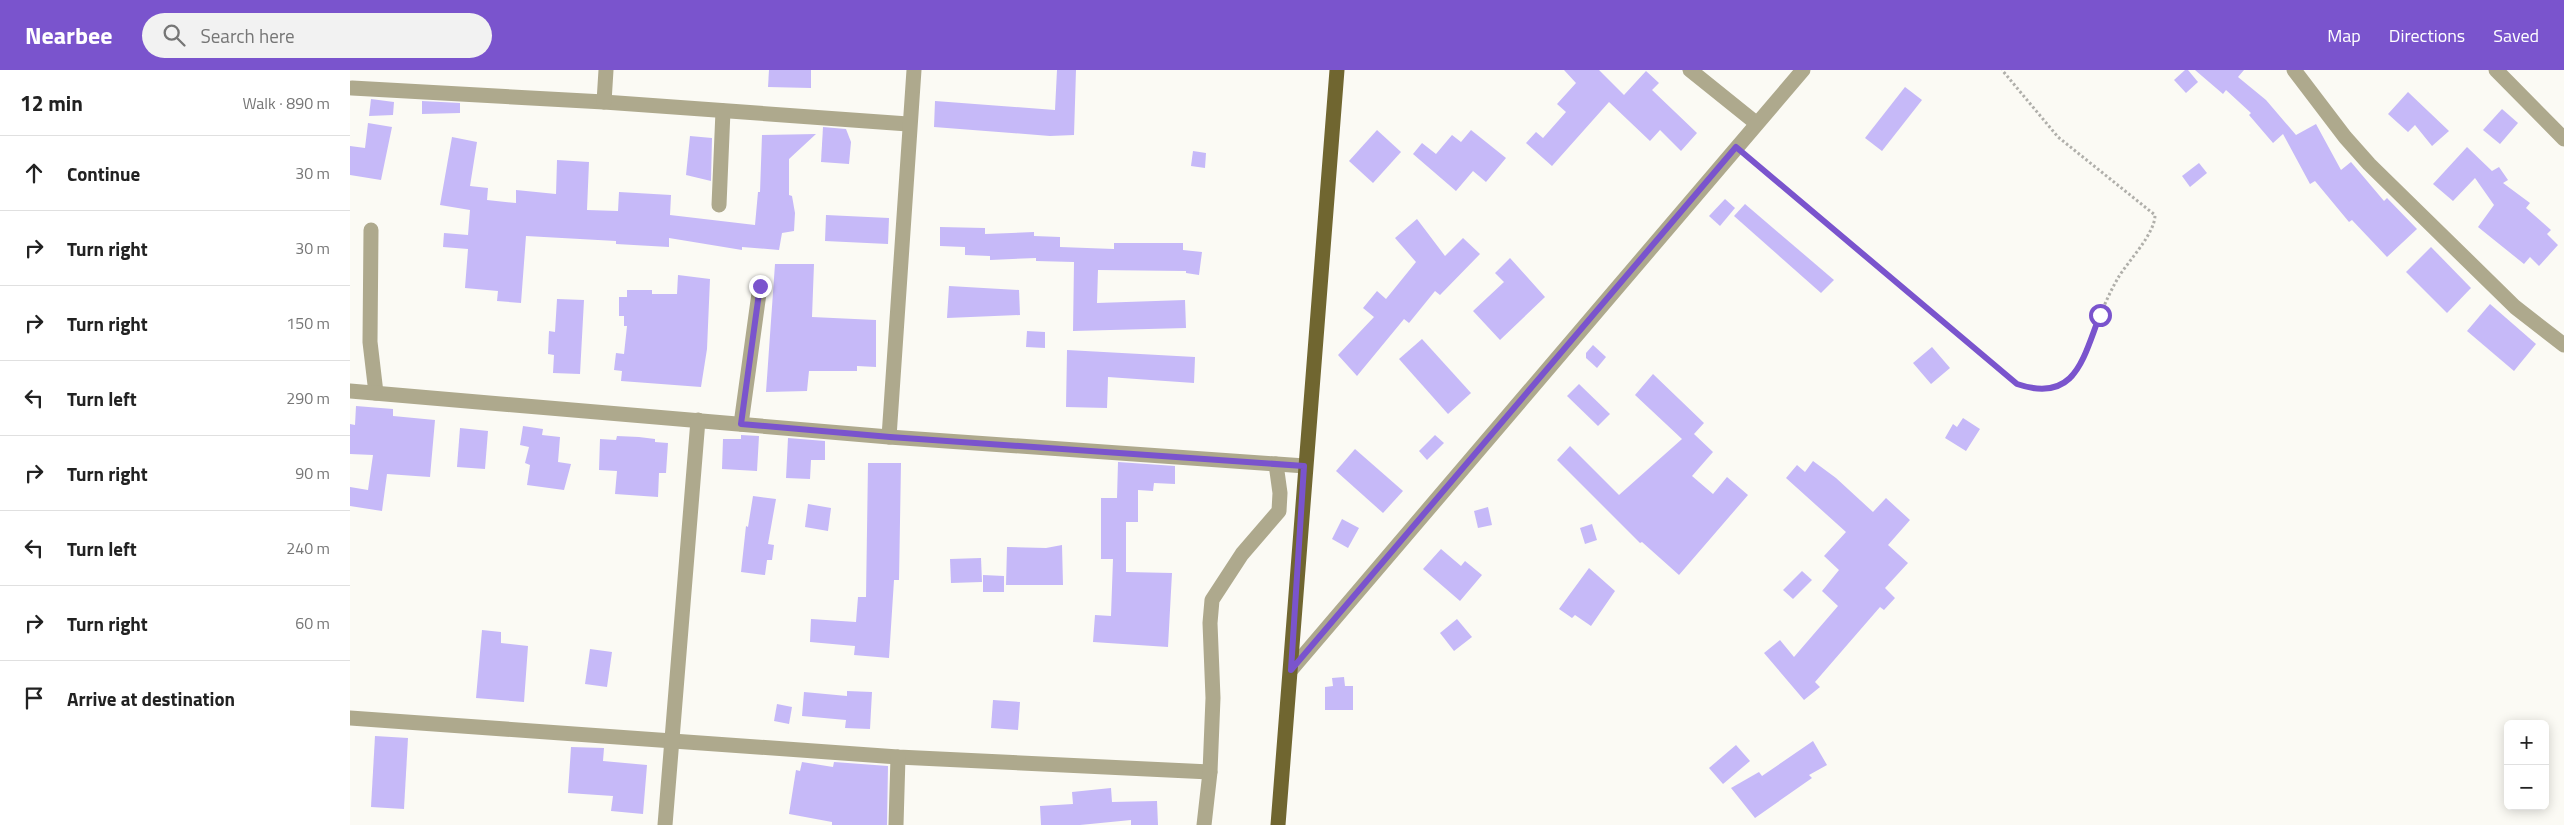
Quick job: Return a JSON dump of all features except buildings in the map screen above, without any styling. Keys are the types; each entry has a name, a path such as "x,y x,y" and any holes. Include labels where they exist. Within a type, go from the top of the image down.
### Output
{"main road":[{"path":"1278,825 1291,670 1304,466 1337,70"}],"street":[{"path":"604,102 606,70"},
{"path":"890,437 908,124 914,70"},
{"path":"1690,70 1756,123"},
{"path":"1291,670 1803,70"},
{"path":"2294,70 2345,137 2369,164 2515,307 2564,346"},
{"path":"2496,70 2564,139"},
{"path":"352,88 604,102 908,124"},
{"path":"719,205 723,111"},
{"path":"371,230 370,342 376,393"},
{"path":"741,424 760,286"},
{"path":"350,391 890,437 1304,466"},
{"path":"665,825 698,420"},
{"path":"1204,825 1210,772 1213,698 1210,623 1212,600 1242,554 1279,511 1280,492 1276,464"},
{"path":"350,718 898,757 1210,772"},
{"path":"896,825 898,757"}],"path":[{"path":"1736,147 2017,384 2032,389 2062,385 2074,377 2118,278 2151,228 2155,215 2058,137 2002,70"}],"route":[{"path":"760,286 741,424 890,437 1304,466 1291,670 1736,147 2017,384 2032,389 2046,388 2062,385 2074,377 2100,315"}]}
